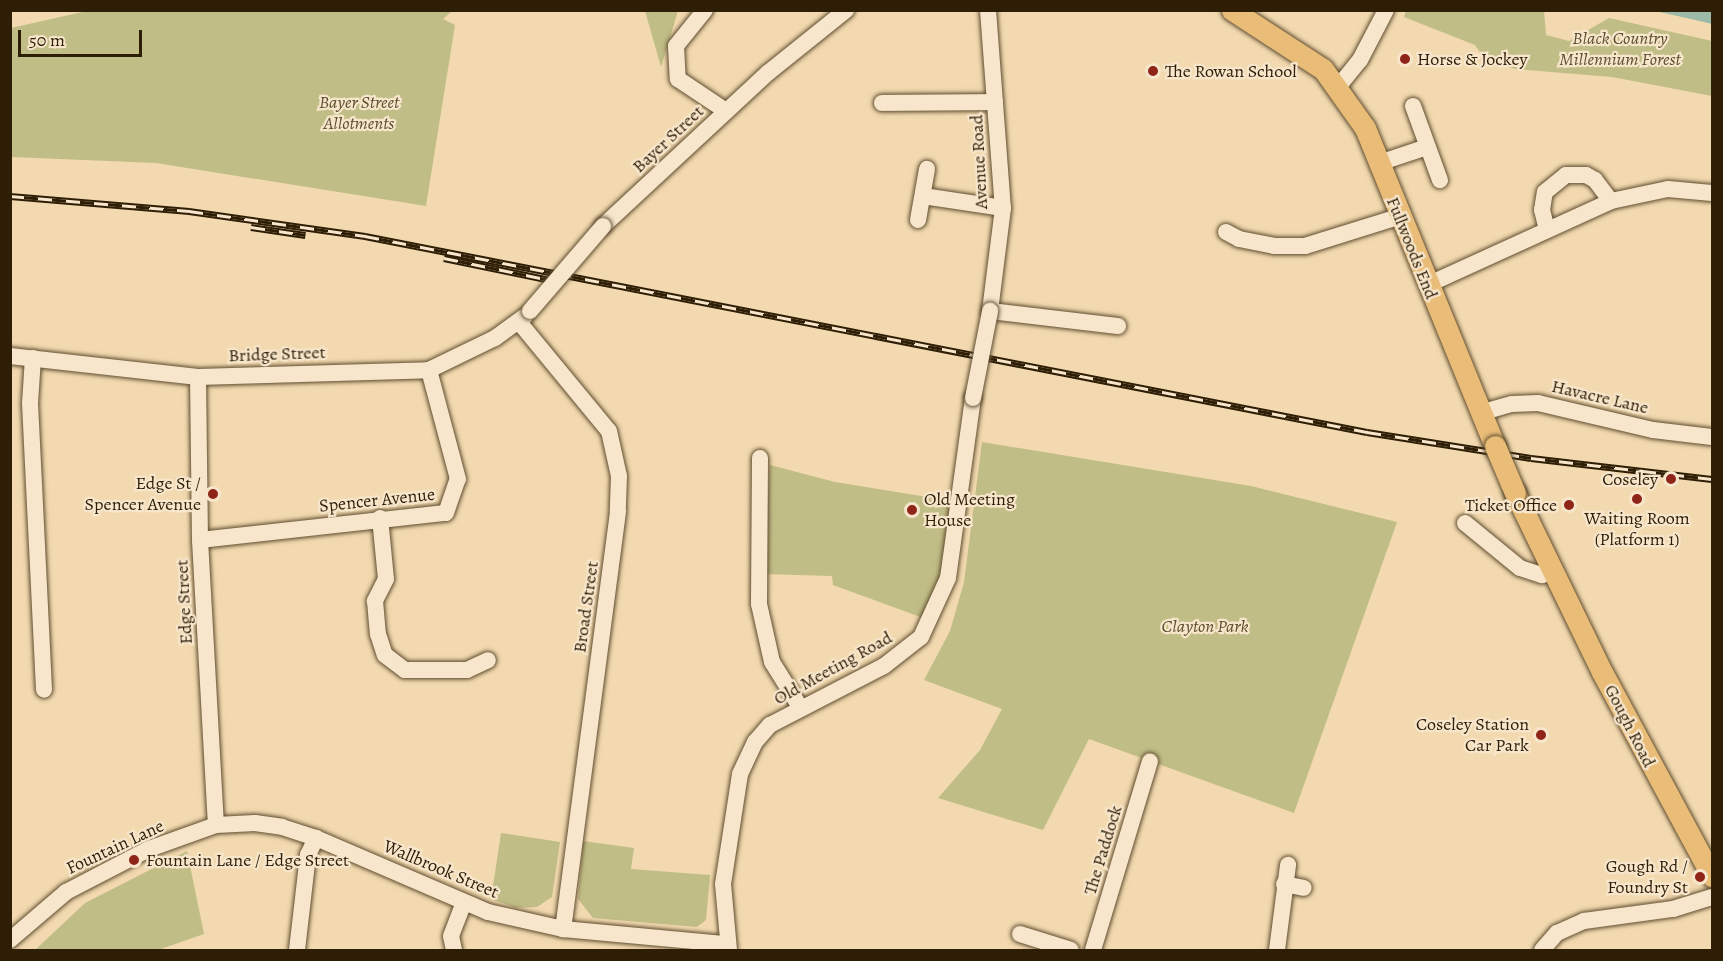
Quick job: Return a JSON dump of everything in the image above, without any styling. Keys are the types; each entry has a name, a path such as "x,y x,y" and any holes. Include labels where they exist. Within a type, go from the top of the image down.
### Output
{"main road":[{"name":"Fullwoods End","path":"1232,10 1323,69 1365,128 1398,217 1480,413"},
{"name":"Gough Road","path":"1480,413 1552,572 1653,770 1713,876"}],"street":[{"path":"705,10 676,46 678,79 726,111"},
{"name":"Bayer Street","path":"524,317 603,226 769,72 846,10"},
{"name":"Avenue Road","path":"988,10 1003,208 990,311"},
{"path":"1338,87 1360,60 1386,10"},
{"path":"882,103 995,102"},
{"path":"1413,106 1440,180"},
{"path":"1379,163 1427,147"},
{"path":"918,220 927,169"},
{"path":"1547,230 1542,210 1545,192 1566,175 1586,175 1602,186 1611,201"},
{"path":"1427,285 1611,201 1668,189 1713,193"},
{"path":"923,196 1003,208"},
{"path":"1226,232 1239,239 1274,246 1305,246 1398,217"},
{"path":"990,311 1118,326"},
{"name":"Old Meeting Road","path":"728,947 723,884 740,774 755,742 770,725 800,707 884,666 921,637 948,578 973,398 990,311"},
{"name":"Bridge Street","path":"10,356 198,377 429,370 524,317"},
{"name":"Broad Street","path":"524,317 609,431 619,476 618,512 562,929"},
{"path":"33,358 30,403 44,690"},
{"name":"Spencer Avenue","path":"200,540 380,518 446,513 458,479 429,370"},
{"name":"Edge Street","path":"198,377 200,540 216,825"},
{"name":"Havacre Lane","path":"1480,413 1512,404 1538,403 1653,430 1713,437"},
{"path":"759,458 759,604 772,662 800,707"},
{"path":"380,518 386,579 375,601 378,634 385,655 405,669 467,670 488,660"},
{"path":"1465,523 1520,568 1542,575 1552,572"},
{"name":"The Paddock","path":"1093,951 1150,761"},
{"name":"Wallbrook Street","path":"216,825 282,826 316,838 488,912 562,929 728,947"},
{"name":"Fountain Lane","path":"10,940 66,892 148,849 216,825"},
{"path":"297,951 308,855 316,838"},
{"path":"1277,951 1288,865"},
{"path":"1284,884 1304,888"},
{"path":"1542,951 1557,933 1584,921 1672,909 1713,897"},
{"path":"454,951 452,936 464,902"},
{"path":"1020,934 1071,951"}],"green space":[{"name":"Black Country Millennium Forest","path":"1406,10 1544,11 1546,35 1569,41 1609,18 1712,41 1712,96 1612,77 1516,69 1486,61 1475,45 1404,17"},
{"name":"Bayer Street Allotments","path":"87,11 452,11 443,19 455,25 426,206 156,163 11,157 11,28"},
{"path":"645,11 678,11 661,67"},
{"name":"Clayton Park","path":"982,442 1251,486 1397,522 1294,813 1089,739 1043,830 938,798 980,750 1002,709 924,680 950,631 964,582"},
{"path":"770,465 835,482 952,501 940,576 926,619 833,585 832,576 763,574"},
{"path":"501,833 560,842 552,897 537,907 516,908 491,899"},
{"path":"583,841 634,848 631,869 710,875 706,920 697,927 593,918 578,899"},
{"path":"187,851 204,934 158,950 35,950 85,903"}],"shaded area":[{"path":"1655,11 1712,11 1712,24 1691,19"}],"railway":[{"path":"10,196 189,211 365,236 1367,432 1531,458 1712,479"},
{"path":"251,227 305,235"},
{"path":"444,258 555,281"}],"place":[{"name":"Horse & Jockey","path":"1405,59"},
{"name":"The Rowan School","path":"1153,71"},
{"name":"Coseley","path":"1671,479"},
{"name":"Edge St / Spencer Avenue","path":"213,494"},
{"name":"Waiting Room (Platform 1)","path":"1637,499"},
{"name":"Ticket Office","path":"1569,505"},
{"name":"Old Meeting House","path":"912,510"},
{"name":"Coseley Station Car Park","path":"1541,735"},
{"name":"Fountain Lane / Edge Street","path":"134,860"},
{"name":"Gough Rd / Foundry St","path":"1700,877"}]}
